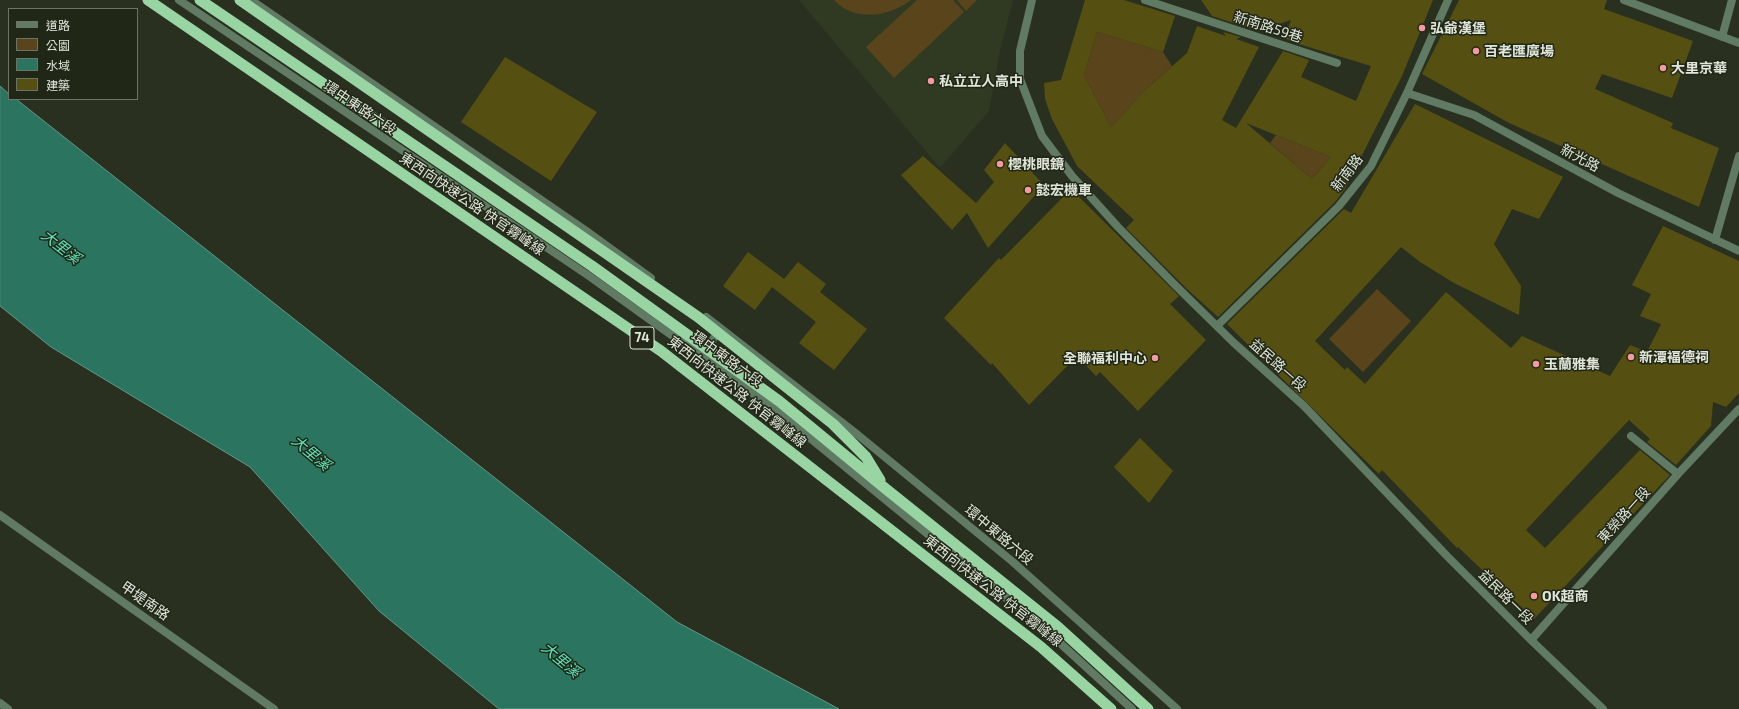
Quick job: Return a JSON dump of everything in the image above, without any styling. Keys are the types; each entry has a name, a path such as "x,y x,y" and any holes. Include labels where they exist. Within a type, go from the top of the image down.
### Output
{"highway":[{"name":"東西向快速公路 快官霧峰線","path":"148,0 661,351 1041,647 1111,709"},
{"name":"東西向快速公路 快官霧峰線","path":"200,0 592,266 779,401 1058,627 1148,709"},
{"path":"240,0 698,317 833,424 866,457 886,489"}],"street":[{"name":"環中東路六段","path":"179,0 588,276 773,408 1038,624 1132,709"},
{"name":"環中東路六段","path":"250,0 585,230 721,328 858,435 1013,562 1177,709"},
{"name":"益民路一段","path":"1032,0 1020,51 1020,79 1042,136 1072,176 1108,215 1217,326 1304,406 1447,556 1531,640 1604,709"},
{"name":"新南路59巷","path":"1145,0 1337,63"},
{"name":"新南路","path":"1217,326 1339,206 1371,166 1407,93 1448,0"},
{"path":"1624,0 1739,43"},
{"path":"1722,37 1732,0"},
{"name":"新光路","path":"1407,93 1474,116 1618,193 1739,251"},
{"path":"1715,240 1739,156"},
{"path":"702,357 721,328"},
{"name":"東榮路一段","path":"1531,640 1678,474 1739,409"},
{"path":"1631,436 1678,474"},
{"name":"甲堤南路","path":"0,515 274,709"},
{"path":"0,704 8,709"}],"shaded area":[{"name":"私立立人高中","path":"799,0 1013,0 1000,51 989,111 940,168"}],"green space":[{"path":"834,0 911,0 892,10 872,15 851,12"},
{"path":"917,0 953,0 964,12 894,78 866,47"},
{"path":"957,0 977,0 966,11"},
{"path":"1097,32 1163,52 1172,66 1144,91 1111,127 1084,75"},
{"path":"1276,135 1331,157 1312,179 1270,143"},
{"path":"1377,289 1411,321 1363,372 1329,339"}],"water":[{"name":"大里溪","path":"0,86 8,93 8,100 17,100 677,622 839,709 499,709 379,611 250,467 51,347 0,306"}],"building":[{"path":"1085,0 1124,0 1175,16 1163,52 1097,32 1084,75 1111,127 1144,91 1187,53 1197,26 1226,36 1223,32 1241,37 1236,39 1259,47 1222,120 1236,128 1283,51 1309,60 1301,77 1356,101 1371,66 1289,41 1284,38 1291,20 1258,31 1212,16 1201,0 1433,0 1402,76 1345,189 1335,202 1218,317 1187,289 1126,228 1134,220 1077,166 1052,119 1045,99 1044,83 1061,80","holes":["1246,123 1331,157 1312,179"]},
{"path":"1459,0 1607,0 1604,9 1693,41 1672,98 1602,74 1595,89 1673,123 1671,128 1719,148 1699,207 1509,123 1422,74"},
{"path":"505,57 597,112 551,181 461,122"},
{"path":"1415,104 1563,177 1539,219 1512,209 1494,244 1521,286 1519,315 1454,283 1420,262 1401,247 1315,341 1345,370 1347,367 1365,384 1446,292 1511,348 1522,336 1610,376 1630,345 1647,352 1661,324 1640,316 1651,294 1632,285 1663,226 1739,261 1739,393 1726,407 1713,402 1711,426 1676,465 1647,442 1650,439 1629,420 1526,530 1545,548 1640,450 1670,475 1534,619 1458,547 1457,548 1382,470 1379,474 1227,324 1344,209 1351,213"},
{"path":"1005,143 1044,185 988,248 967,213 952,230 901,175 923,156 976,203 994,182 984,170"},
{"path":"1071,189 1179,296 1170,304 1206,340 1138,411 1100,372 1096,376 1077,356 1029,405 992,363 991,365 944,318 999,258 1001,260"},
{"path":"748,252 784,279 798,262 826,284 820,292 867,329 834,370 799,343 816,322 772,287 755,310 723,286"},
{"path":"1140,438 1173,471 1149,503 1114,467"}],"place":[{"name":"弘爺漢堡","path":"1422,28"},
{"name":"百老匯廣場","path":"1476,51"},
{"name":"大里京華","path":"1663,68"},
{"name":"私立立人高中","path":"931,81"},
{"name":"櫻桃眼鏡","path":"1000,164"},
{"name":"懿宏機車","path":"1028,190"},
{"name":"新潭褔德祠","path":"1631,357"},
{"name":"全聯福利中心","path":"1155,358"},
{"name":"玉蘭雅集","path":"1536,364"},
{"name":"OK超商","path":"1534,596"}]}
